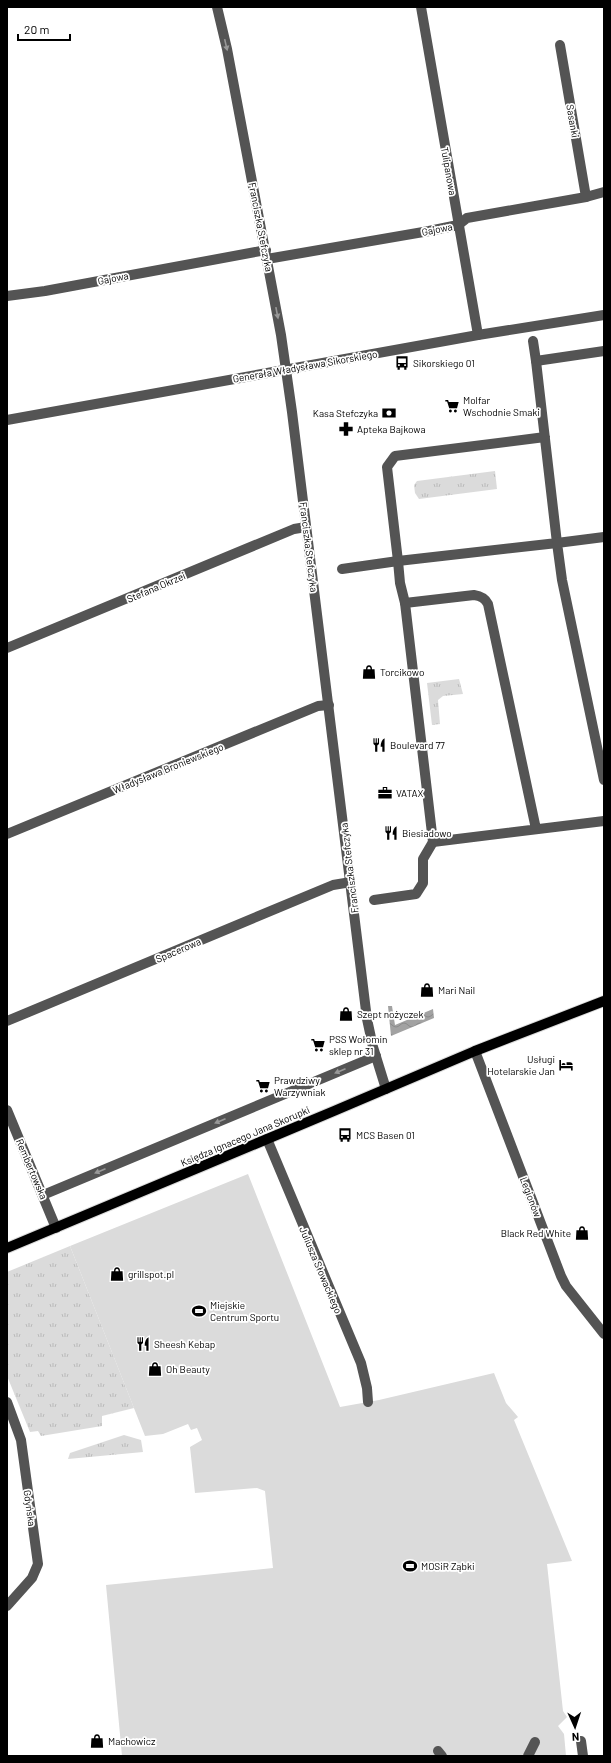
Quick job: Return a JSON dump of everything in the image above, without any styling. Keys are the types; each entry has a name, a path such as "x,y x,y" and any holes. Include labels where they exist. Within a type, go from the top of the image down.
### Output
{"main road":[{"name":"Księdza Ignacego Jana Skorupki","path":"7,1248 475,1051 604,1001"}],"street":[{"name":"Franciszka Stefczyka","path":"217,7 227,49 266,254 286,370 367,1019 386,1089"},
{"name":"Tulipanowa","path":"421,7 478,335"},
{"name":"Sasanki","path":"560,45 586,197"},
{"name":"Gajowa","path":"7,296 266,254 458,225 467,218 586,197 604,192"},
{"name":"Generała Władysława Sikorskiego","path":"7,420 478,335 604,315"},
{"path":"533,341 562,580 604,780"},
{"path":"536,361 604,351"},
{"path":"374,900 416,894 423,883 424,854 433,842 405,603 400,583 387,467 395,456 545,437"},
{"name":"Stefana Okrzei","path":"7,648 294,529 306,528"},
{"path":"342,569 604,537"},
{"path":"405,603 474,595 481,596 486,600 536,829"},
{"name":"Władysława Broniewskiego","path":"7,834 318,706 329,705"},
{"path":"433,842 604,820"},
{"name":"Spacerowa","path":"7,1021 333,885 351,882"},
{"name":"Legionów","path":"475,1051 561,1276 566,1286 604,1334"},
{"path":"43,1195 376,1056"},
{"name":"Rembertowska","path":"7,1110 56,1228"},
{"name":"Juliusza Słowackiego","path":"267,1139 362,1367 367,1388 368,1402"},
{"name":"Gdyńska","path":"7,1402 21,1440 38,1564 32,1578 7,1606"},
{"path":"528,1756 535,1742"},
{"path":"581,1742 583,1756"}],"green space":[{"path":"495,471 497,489 419,499 415,493 414,485 417,481"},
{"path":"459,679 463,694 443,696 438,700 440,724 432,725 427,683"},
{"name":"MOSiR Ząbki","path":"248,1174 340,1407 379,1400 494,1373 506,1403 518,1417 514,1420 572,1561 547,1564 563,1711 567,1717 558,1726 564,1734 566,1756 122,1756 106,1585 273,1568 265,1491 257,1488 195,1493 190,1447 202,1440 197,1428 191,1430 188,1424 163,1434 145,1436 70,1246"},
{"path":"70,1246 134,1408 102,1416 102,1426 41,1436 38,1431 30,1432 7,1376 7,1272"},
{"path":"124,1435 141,1440 143,1452 68,1459 70,1453"}],"water":[{"path":"388,1006 392,1006 395,1025 433,1009 434,1018 391,1036"}],"place":[{"name":"Sikorskiego 01","path":"402,363"},
{"name":"Molfar Wschodnie Smaki","path":"452,406"},
{"name":"Kasa Stefczyka","path":"389,413"},
{"name":"Apteka Bajkowa","path":"346,429"},
{"name":"Torcikowo","path":"369,672"},
{"name":"Boulevard 77","path":"379,745"},
{"name":"VATAX","path":"385,793"},
{"name":"Biesiadowo","path":"391,833"},
{"name":"Mari Nail","path":"427,990"},
{"name":"Szept nożyczek","path":"346,1014"},
{"name":"PSS Wołomin sklep nr 31","path":"318,1045"},
{"name":"Usługi Hotelarskie Jan","path":"566,1065"},
{"name":"Prawdziwy Warzywniak","path":"263,1086"},
{"name":"MCS Basen 01","path":"345,1135"},
{"name":"Black Red White","path":"582,1233"},
{"name":"grillspot.pl","path":"117,1274"},
{"name":"Miejskie Centrum Sportu","path":"199,1311"},
{"name":"Sheesh Kebap","path":"143,1344"},
{"name":"Oh Beauty","path":"155,1369"},
{"name":"MOSiR Ząbki","path":"410,1566"},
{"name":"Machowicz","path":"97,1741"}]}
